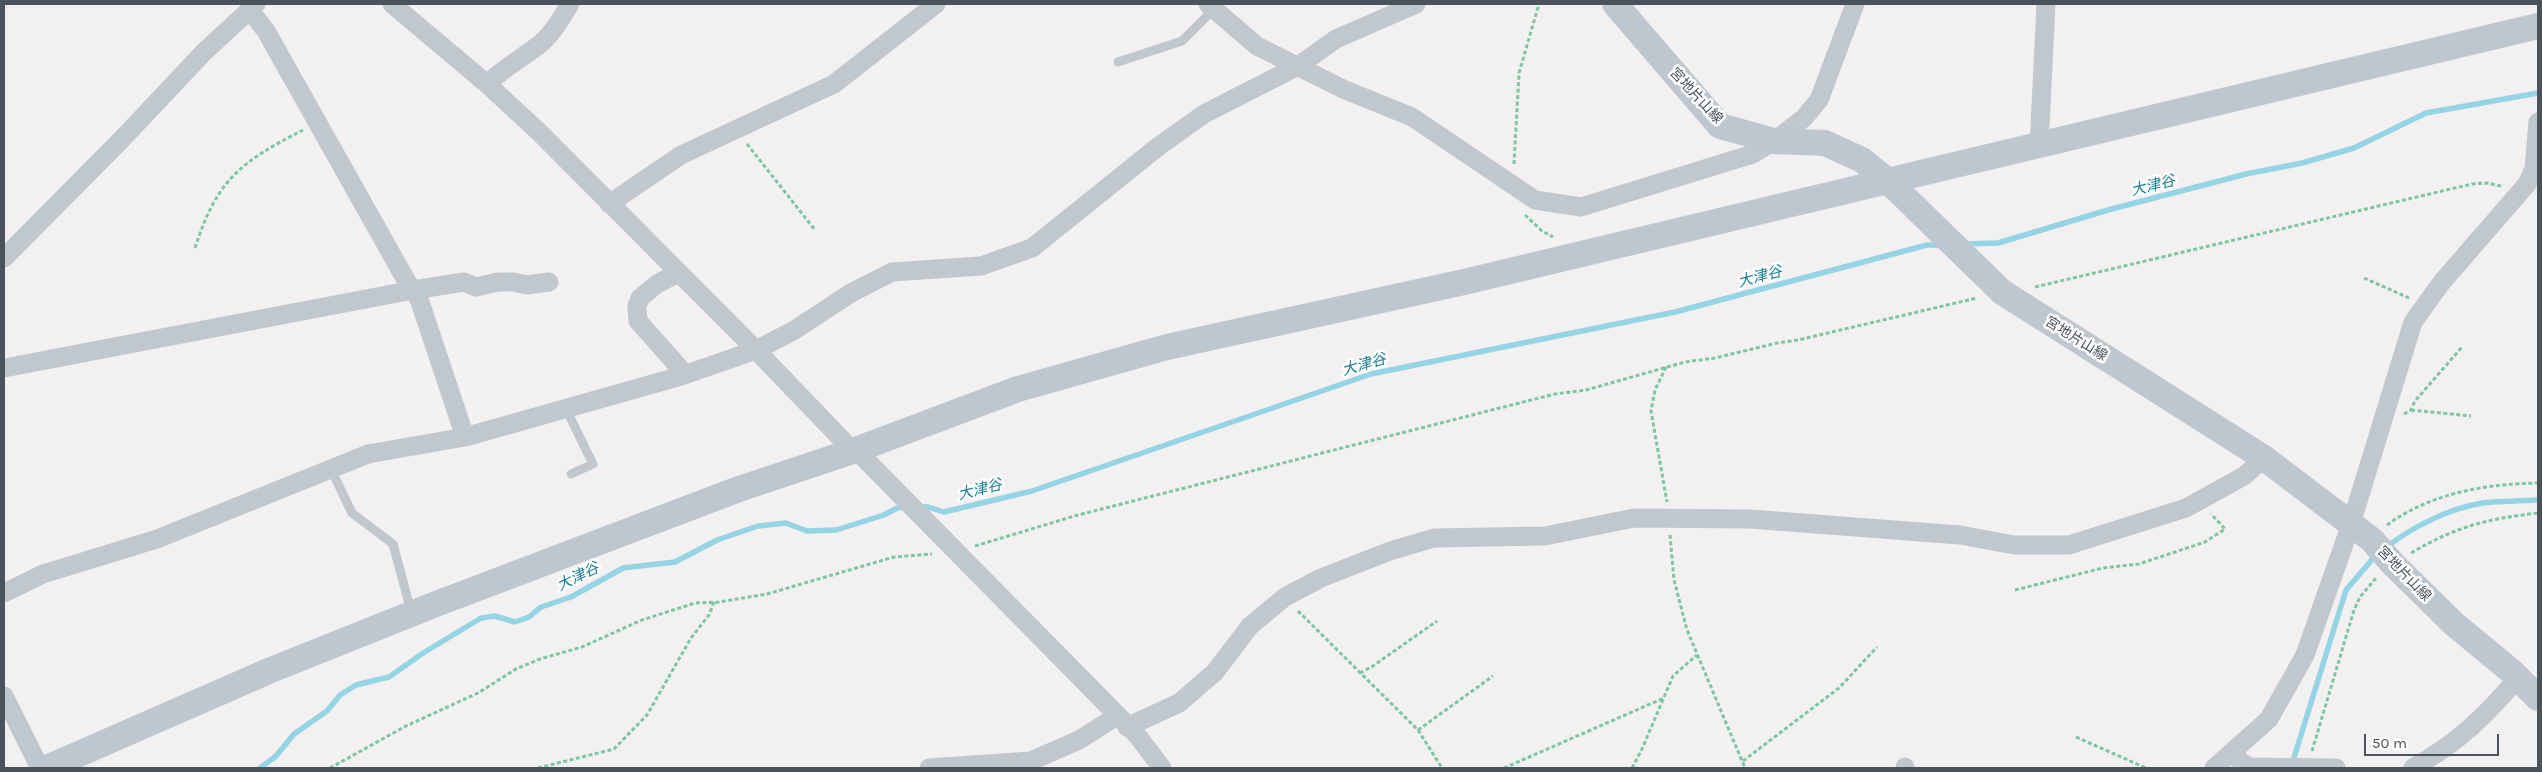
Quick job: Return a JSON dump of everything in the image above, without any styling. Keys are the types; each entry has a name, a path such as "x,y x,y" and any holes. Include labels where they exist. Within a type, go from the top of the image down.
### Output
{"street":[{"path":"392,4 488,84 539,132 1137,735 1162,768"},
{"path":"488,84 504,68 541,44 552,32 570,4"},
{"path":"609,204 681,155 834,84 936,4"},
{"path":"4,593 43,574 157,539 368,454 464,437 685,374 756,350 793,331 852,293 892,272 981,266 1032,248 1159,146 1204,114 1298,66 1336,39 1416,4"},
{"name":"宮地片山線","path":"1615,4 1720,126 1774,141 1825,143 1862,160 1888,181 1976,269 2002,292 2264,458 2364,534 2454,624 2518,678 2538,698"},
{"path":"1211,6 1257,46 1343,89 1412,117 1535,200 1581,207 1752,154 1774,141 1804,118 1819,100 1855,4"},
{"path":"2039,147 2046,4"},
{"path":"4,258 122,139 204,52 252,6 316,123 420,299 464,437"},
{"path":"47,768 271,670 412,614 730,492 858,454 1018,389 1168,347 1464,282 2039,147 2538,26"},
{"path":"2214,768 2234,753 2270,719 2305,655 2364,534 2381,423 2413,322 2527,184 2536,164 2538,122"},
{"path":"678,273 657,284 640,298 637,313 638,321 685,374"},
{"path":"4,368 413,290 464,282 476,287 498,282 513,282 527,285 549,282"},
{"path":"929,768 1030,761 1122,722 1179,703 1215,672 1250,626 1285,597 1321,578 1390,551 1434,538 1545,536 1634,518 1750,519 1960,535 2014,545 2069,545 2186,508 2244,476 2264,458"},
{"path":"2413,768 2440,753 2481,720 2518,678"},
{"path":"4,696 40,768"},
{"path":"2234,753 2241,762 2250,767 2336,768"}],"lane":[{"path":"1118,62 1182,41 1211,6"},
{"path":"565,407 593,464 571,474"},
{"path":"331,469 352,513 393,544 412,614"}],"path":[{"path":"1539,4 1520,73 1513,175 1517,199 1526,218 1556,239"},
{"path":"194,248 212,204 238,169 274,145 316,123"},
{"path":"736,130 815,230"},
{"path":"330,768 406,726 478,693 516,669 540,658 582,647 642,620 695,603 766,594 894,557 954,552 1078,516 1229,476 1555,394 1586,390 1666,367 1741,353 1777,343 1961,303 1993,292 2021,290 2472,184 2487,183 2499,185 2515,198"},
{"path":"2364,278 2425,306"},
{"path":"2411,410 2415,401 2462,347"},
{"path":"1666,367 1655,390 1651,412 1669,519 1674,580 1679,606 1745,768"},
{"path":"2381,423 2392,421 2411,410 2471,416"},
{"path":"2364,534 2442,497 2481,487 2538,482"},
{"path":"2015,590 2102,568 2139,564 2206,542 2225,529 2198,501"},
{"path":"2308,768 2354,610 2370,584 2392,563 2461,528 2497,517 2538,513"},
{"path":"1285,597 1418,730 1442,768"},
{"path":"538,768 614,749 647,715 691,638 709,615 714,602"},
{"path":"1360,673 1374,666 1437,621"},
{"path":"1742,761 1839,688 1877,647"},
{"path":"1632,768 1673,676 1698,655"},
{"path":"1418,730 1494,676"},
{"path":"1504,768 1664,698"},
{"path":"2076,737 2146,768"}],"waterway":[{"name":"大津谷","path":"1965,244 1998,243 2108,210 2246,174 2302,163 2354,148 2426,113 2538,93"},
{"name":"大津谷","path":"918,507 928,507 944,512 1032,491 1371,374 1675,312 1927,245 1941,245"},
{"path":"2388,546 2433,519 2471,505 2504,501 2538,500"},
{"name":"大津谷","path":"260,768 276,756 294,734 327,711 340,695 356,685 389,677 423,653 481,618 495,616 515,622 529,617 541,607 571,597 623,568 675,562 717,540 758,526 786,523 807,531 836,530 884,515 897,508 906,507"},
{"path":"2292,764 2346,590 2376,555"}]}
